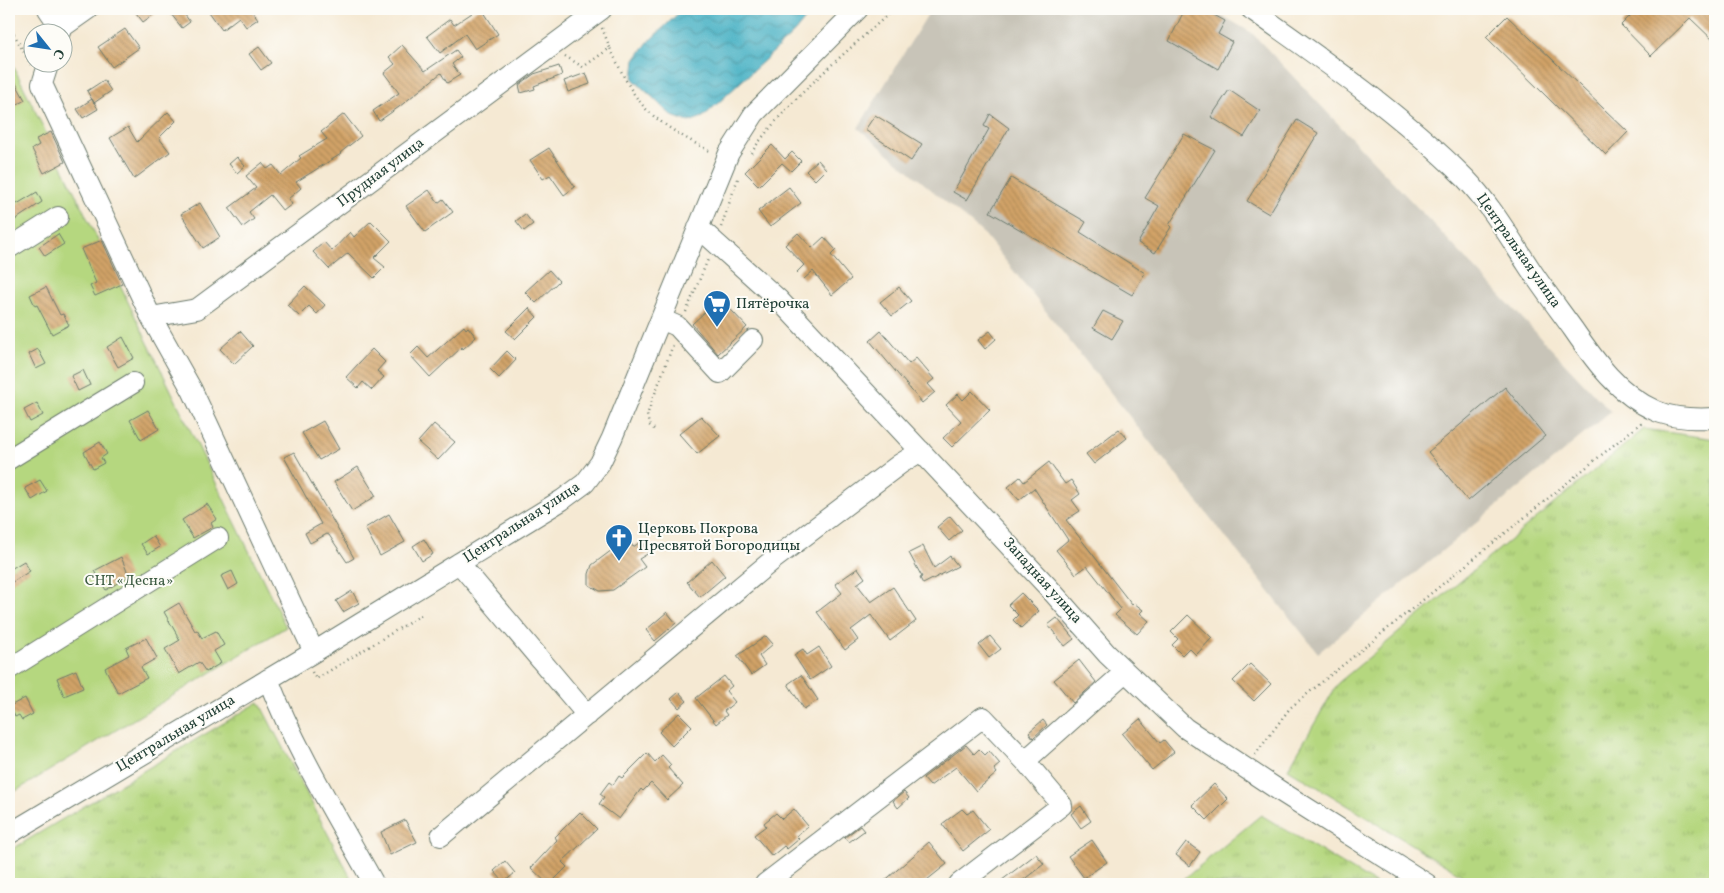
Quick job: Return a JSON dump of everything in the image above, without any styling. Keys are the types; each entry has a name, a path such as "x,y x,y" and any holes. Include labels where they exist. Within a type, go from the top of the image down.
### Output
{"street":[{"path":"48,9 55,22"},
{"path":"71,22 88,9"},
{"name":"Прудная улица","path":"152,317 197,309 602,9"},
{"name":"Центральная улица","path":"9,834 314,652 562,500 585,483 600,462 612,438 729,154 754,114 833,32 858,9"},
{"name":"Центральная улица","path":"1251,9 1327,62 1423,139 1466,179 1494,213 1591,356 1608,376 1628,393 1656,411 1682,418 1715,418"},
{"path":"46,72 42,84 152,317 192,390 314,652"},
{"path":"9,248 58,217"},
{"name":"Западная улица","path":"698,228 779,300 1048,586 1107,654 1185,728 1427,884"},
{"path":"661,319 679,328 720,373 753,340"},
{"path":"9,459 133,383"},
{"path":"441,836 774,559 900,464 921,451"},
{"path":"9,669 218,538"},
{"path":"459,563 587,715"},
{"path":"1024,761 1125,672"},
{"path":"268,680 278,705 374,884"},
{"path":"765,884 983,717 1062,805 959,884"}],"path":[{"path":"750,154 766,131 796,100 894,9"},
{"path":"9,25 42,84"},
{"path":"550,47 583,66 610,48 640,103 663,123 716,154"},
{"path":"654,430 649,425 648,415 679,328 715,242 741,171"},
{"path":"1245,768 1290,708 1656,411"},
{"path":"316,679 423,614"}],"shaded area":[{"path":"931,9 1211,9 1252,33 1611,412 1318,653 985,235 858,128"}],"green space":[{"name":"СНТ «Десна»","path":"9,57 286,627 9,795"},
{"path":"1644,429 1715,439 1715,884 1476,884 1288,769 1338,683"},
{"path":"259,702 354,884 9,884 9,851"},
{"path":"1261,815 1376,884 1178,884"}],"water":[{"path":"683,9 811,9 811,12 794,33 703,117 689,122 672,116 633,79 635,60 648,42"}],"building":[{"path":"133,9 161,9 143,22"},
{"path":"167,9 196,9 185,15 190,22 182,28"},
{"path":"207,9 251,9 258,19 246,27 239,17 222,30"},
{"path":"478,9 482,9 498,34 475,49 465,34 440,53 427,36 450,19 454,25"},
{"path":"1185,9 1203,9 1225,21 1218,34 1232,42 1218,69 1169,41"},
{"path":"1637,9 1715,9 1715,42 1690,18 1651,56 1621,25"},
{"path":"1507,16 1628,132 1606,155 1486,37"},
{"path":"125,29 139,48 112,67 98,47"},
{"path":"402,45 425,71 456,50 461,57 452,64 460,75 447,83 441,73 379,121 373,111 399,93 384,73 395,64 389,57"},
{"path":"259,47 271,63 261,70 249,54"},
{"path":"559,66 562,75 534,86 535,89 521,93 519,85 534,74"},
{"path":"9,71 25,100 9,109"},
{"path":"586,73 590,84 568,92 564,81"},
{"path":"104,80 111,91 94,103 87,91"},
{"path":"1229,90 1260,111 1244,137 1211,117"},
{"path":"92,99 98,109 83,118 77,109"},
{"path":"168,112 176,121 159,138 170,152 134,179 110,138 128,127 137,142"},
{"path":"344,114 361,136 341,154 296,182 301,188 288,199 292,204 283,211 270,195 249,212 254,219 243,227 229,208 256,188 246,176 262,163 267,169 273,165 281,175 301,158 299,156 327,139 321,132"},
{"path":"990,114 1009,128 967,200 953,192 989,129 984,126"},
{"path":"875,115 922,144 911,161 865,130"},
{"path":"1297,120 1318,133 1269,214 1247,201"},
{"path":"51,132 65,162 44,173 32,149 39,145 36,139"},
{"path":"1184,134 1215,150 1169,225 1171,227 1155,253 1138,243 1159,206 1145,198"},
{"path":"772,145 785,159 792,152 801,161 791,171 782,163 759,186 745,172"},
{"path":"549,148 575,187 564,195 550,175 543,179 530,160"},
{"path":"237,157 245,166 237,173 229,164"},
{"path":"818,160 826,169 815,180 806,171"},
{"path":"1011,178 1086,222 1080,232 1145,273 1132,295 990,212"},
{"path":"789,187 801,203 770,227 758,211"},
{"path":"429,190 438,203 443,199 453,212 425,232 406,206"},
{"path":"9,191 17,204 37,192 42,202 9,224"},
{"path":"200,203 220,237 203,248 181,214"},
{"path":"525,214 533,224 524,231 516,221"},
{"path":"371,221 391,241 374,258 385,267 374,278 348,253 329,269 313,252 324,242 332,251 350,232 354,237"},
{"path":"798,233 812,248 824,237 836,250 831,255 851,279 832,295 813,271 804,279 797,272 804,265 785,245"},
{"path":"58,234 64,244 45,256 39,247"},
{"path":"102,240 122,284 95,296 90,286 96,283 81,249"},
{"path":"549,270 559,281 536,303 525,292"},
{"path":"305,286 325,305 317,314 309,306 299,316 287,305"},
{"path":"46,287 60,315 63,314 69,325 52,334 30,295"},
{"path":"899,287 911,301 892,316 880,302"},
{"name":"Пятёрочка","path":"720,298 747,327 718,354 692,324"},
{"path":"529,308 537,317 515,339 506,331"},
{"path":"1103,311 1123,321 1112,339 1093,328"},
{"path":"464,326 466,329 468,327 476,337 463,349 462,347 430,377 410,355 418,347 428,358"},
{"path":"240,331 253,346 234,364 220,349"},
{"path":"881,331 909,364 916,358 934,379 928,384 935,392 922,403 870,341"},
{"path":"990,331 996,339 985,349 978,340"},
{"path":"123,337 134,358 118,367 107,347"},
{"path":"38,349 46,364 36,369 29,354"},
{"path":"372,349 385,362 377,371 384,377 372,390 363,382 358,388 346,377"},
{"path":"507,351 516,360 499,378 490,369"},
{"path":"83,370 90,385 78,391 71,376"},
{"path":"1505,387 1545,436 1468,501 1428,452"},
{"path":"972,391 990,410 952,447 943,438 961,421 946,405 958,394 963,400"},
{"path":"37,403 43,415 30,422 24,410"},
{"path":"148,410 159,429 141,440 130,420"},
{"path":"701,416 720,436 697,454 679,434"},
{"path":"323,421 339,449 319,460 302,433"},
{"path":"434,424 455,442 438,460 418,442"},
{"path":"1119,429 1127,438 1094,464 1086,454"},
{"path":"100,442 107,454 101,458 104,463 93,469 84,452"},
{"path":"294,452 354,558 347,562 329,535 327,534 310,543 305,533 321,524 284,457"},
{"path":"1049,462 1065,484 1071,480 1080,494 1072,500 1080,511 1066,520 1132,605 1134,603 1143,610 1140,613 1149,621 1137,634 1115,615 1121,609 1087,566 1076,574 1056,550 1068,540 1034,488 1019,500 1008,487 1020,477 1024,482"},
{"path":"358,467 376,496 352,511 334,482"},
{"path":"40,480 47,491 32,500 25,488"},
{"path":"207,504 217,519 211,523 213,527 193,538 182,520"},
{"path":"389,514 405,542 380,556 365,528"},
{"path":"950,516 962,530 949,541 937,527"},
{"path":"153,536 160,547 148,554 141,544"},
{"name":"Церковь Покрова Пресвятой Богородицы","path":"628,538 633,547 642,541 649,553 639,559 645,567 613,590 600,591 589,585 589,574 592,565"},
{"path":"424,539 433,554 422,561 413,546"},
{"path":"923,546 934,568 950,556 958,566 923,584 920,578 922,577 909,553"},
{"path":"121,557 129,576 106,590 94,571"},
{"path":"712,560 725,576 700,597 687,582"},
{"path":"24,561 30,571 9,584 9,570"},
{"path":"858,568 865,578 857,584 871,602 893,587 916,621 890,641 871,615 851,630 858,640 845,650 817,612 842,593 835,584"},
{"path":"232,571 238,584 228,590 221,576"},
{"path":"352,591 359,603 343,612 336,601"},
{"path":"1021,593 1039,611 1021,628 1013,620 1018,615 1008,605"},
{"path":"179,603 195,631 197,630 202,638 216,631 224,645 214,651 221,663 206,672 199,662 179,674 165,649 180,640 164,612"},
{"path":"667,612 676,623 655,641 646,630"},
{"path":"1188,615 1212,638 1196,655 1189,648 1182,655 1172,645 1178,639 1171,632"},
{"path":"1057,618 1074,639 1065,646 1048,625"},
{"path":"766,636 773,644 759,656 765,665 751,675 737,656"},
{"path":"990,636 1001,649 989,658 979,645"},
{"path":"146,638 157,658 141,667 147,678 118,693 105,668 129,655 126,648"},
{"path":"819,647 831,666 810,680 794,655 803,649 807,655"},
{"path":"1079,660 1096,682 1073,703 1054,680"},
{"path":"1250,664 1271,684 1254,701 1233,681"},
{"path":"76,670 83,688 64,696 57,678"},
{"path":"801,675 818,700 804,709 788,684"},
{"path":"724,676 732,686 726,691 735,702 724,711 727,715 716,724 696,698"},
{"path":"679,692 687,701 679,708 671,699"},
{"path":"25,698 33,714 22,720 19,715 15,717 10,706"},
{"path":"679,713 692,726 672,746 659,732"},
{"path":"1140,719 1160,743 1164,740 1174,752 1152,770 1122,734"},
{"path":"1043,720 1047,725 1033,738 1029,732"},
{"path":"966,745 974,754 979,749 985,755 989,751 1000,764 994,769 997,773 976,791 956,767 930,786 923,778"},
{"path":"647,753 655,762 662,755 671,765 668,768 683,785 667,800 651,783 643,791 641,789 619,819 599,804 604,797 600,794 609,782 613,785 619,776 622,778"},
{"path":"1214,784 1228,799 1207,820 1192,805"},
{"path":"904,792 909,798 898,808 893,801"},
{"path":"1081,806 1091,821 1081,828 1071,814"},
{"path":"794,809 808,826 796,836 799,839 787,849 784,846 772,856 754,835 766,826 764,823 776,813 782,819"},
{"path":"962,809 967,814 973,810 989,830 963,851 942,824"},
{"path":"580,812 597,829 562,862 567,867 548,884 531,868 557,840 555,837"},
{"path":"405,820 417,842 390,855 381,832"},
{"path":"860,826 864,831 849,842 845,837"},
{"path":"1092,840 1107,862 1084,878 1068,856"},
{"path":"929,842 947,864 922,884 881,884"},
{"path":"1186,842 1200,852 1190,866 1176,855"},
{"path":"1036,854 1044,864 1018,884 997,884"},
{"path":"505,861 515,873 504,882 494,871"}],"place":[{"name":"Пятёрочка","path":"717,328"},
{"name":"Церковь Покрова Пресвятой Богородицы","path":"619,562"}]}
